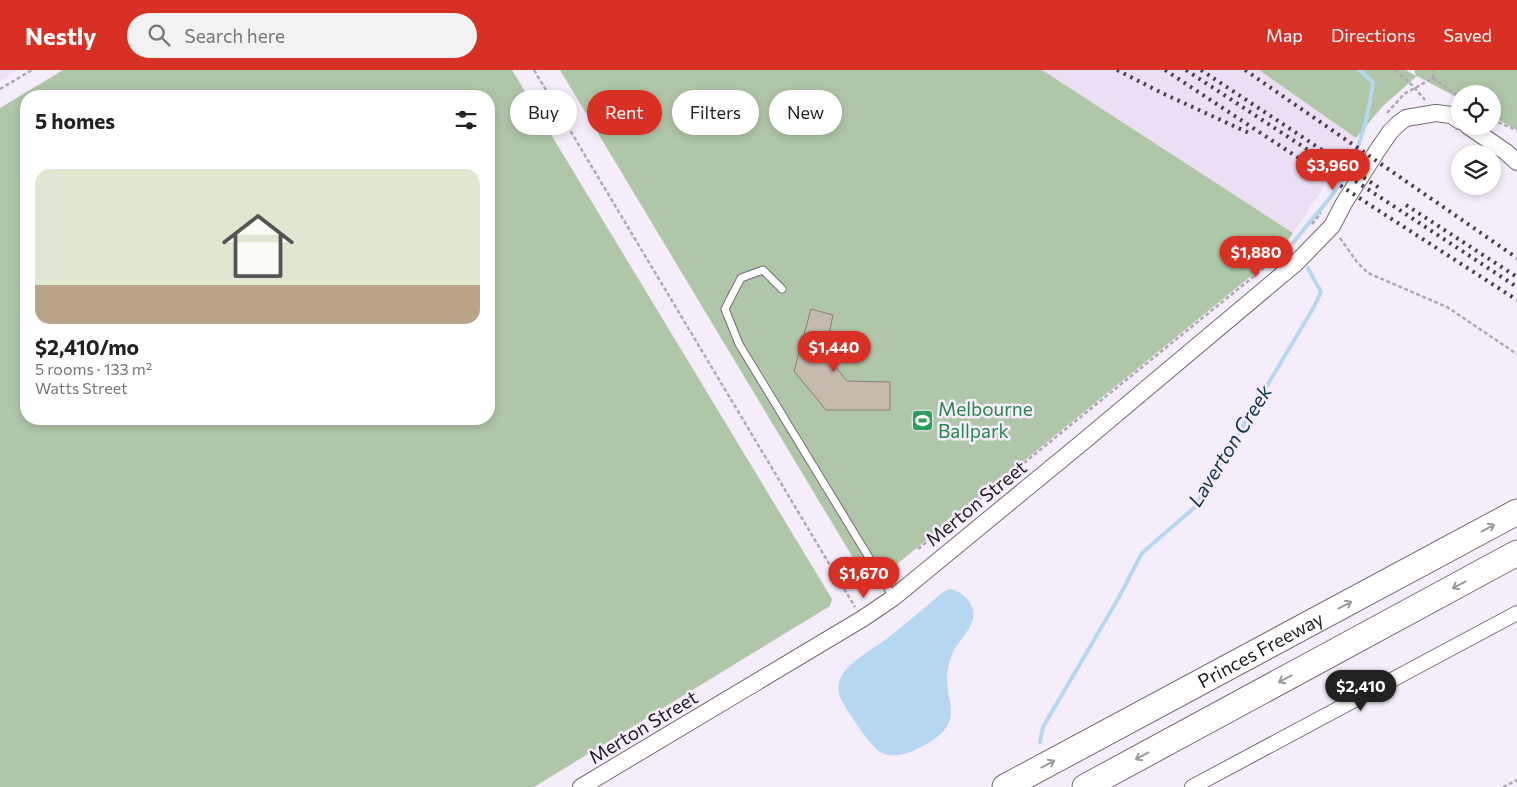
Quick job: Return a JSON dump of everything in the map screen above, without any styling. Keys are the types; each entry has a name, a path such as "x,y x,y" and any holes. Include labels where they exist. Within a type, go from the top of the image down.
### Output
{"highway":[{"name":"Princes Freeway","path":"1005,787 1517,512"},
{"name":"Princes Freeway","path":"1085,787 1517,553"}],"street":[{"name":"Merton Street","path":"581,787 862,619 893,598 1296,264 1332,226 1344,203 1390,132 1406,118 1436,113 1451,115"},
{"path":"1482,135 1513,156"},
{"path":"1192,787 1517,613"}],"lane":[{"path":"782,289 763,270 741,278 725,309 739,344 893,598"}],"path":[{"path":"0,90 32,70"},
{"path":"534,70 862,619"},
{"path":"1394,70 1413,86 1436,113"},
{"path":"1434,70 1433,78 1451,91"},
{"path":"1501,124 1517,130"},
{"path":"1332,226 1357,262 1368,273 1447,307 1517,354"},
{"path":"918,549 1288,249"},
{"path":"1503,787 1517,780"}],"shaded area":[{"path":"0,70 18,70 0,81"},
{"path":"1042,70 1259,70 1356,138 1293,233"}],"green space":[{"path":"63,70 512,70 524,90 510,90 510,135 551,135 832,599 830,606 534,787 0,787 0,108 20,96 20,425 495,425 495,90 30,90"},
{"name":"Melbourne Ballpark","path":"560,70 1042,70 1293,233 1278,254 870,586 599,135 662,135 662,90 587,90 587,115 577,98 577,90 572,90"},
{"path":"1259,70 1406,70 1416,76 1414,70 1517,70 1517,130 1501,121 1501,85 1451,85 1451,94 1417,76 1383,106 1356,138"}],"water":[{"path":"949,589 957,591 968,600 972,607 973,619 954,651 949,664 947,676 951,716 948,724 942,733 913,751 900,755 880,752 852,718 840,697 840,679 855,661 889,637"}],"building":[{"path":"811,309 833,315 825,354 847,381 890,382 890,410 826,410 794,371"}],"waterway":[{"name":"Laverton Creek","path":"1293,243 1340,183 1360,141 1368,112 1373,82 1359,70"},
{"name":"Laverton Creek","path":"1040,742 1043,727 1118,599 1142,553 1194,508 1314,307 1321,292 1308,268"}],"railway":[{"path":"1117,70 1249,133"},
{"path":"1165,70 1517,300"},
{"path":"1186,70 1517,287"},
{"path":"1201,70 1381,189"},
{"path":"1245,70 1517,258"},
{"path":"1406,205 1517,277"}],"place":[{"name":"Melbourne Ballpark","path":"922,420"}]}
